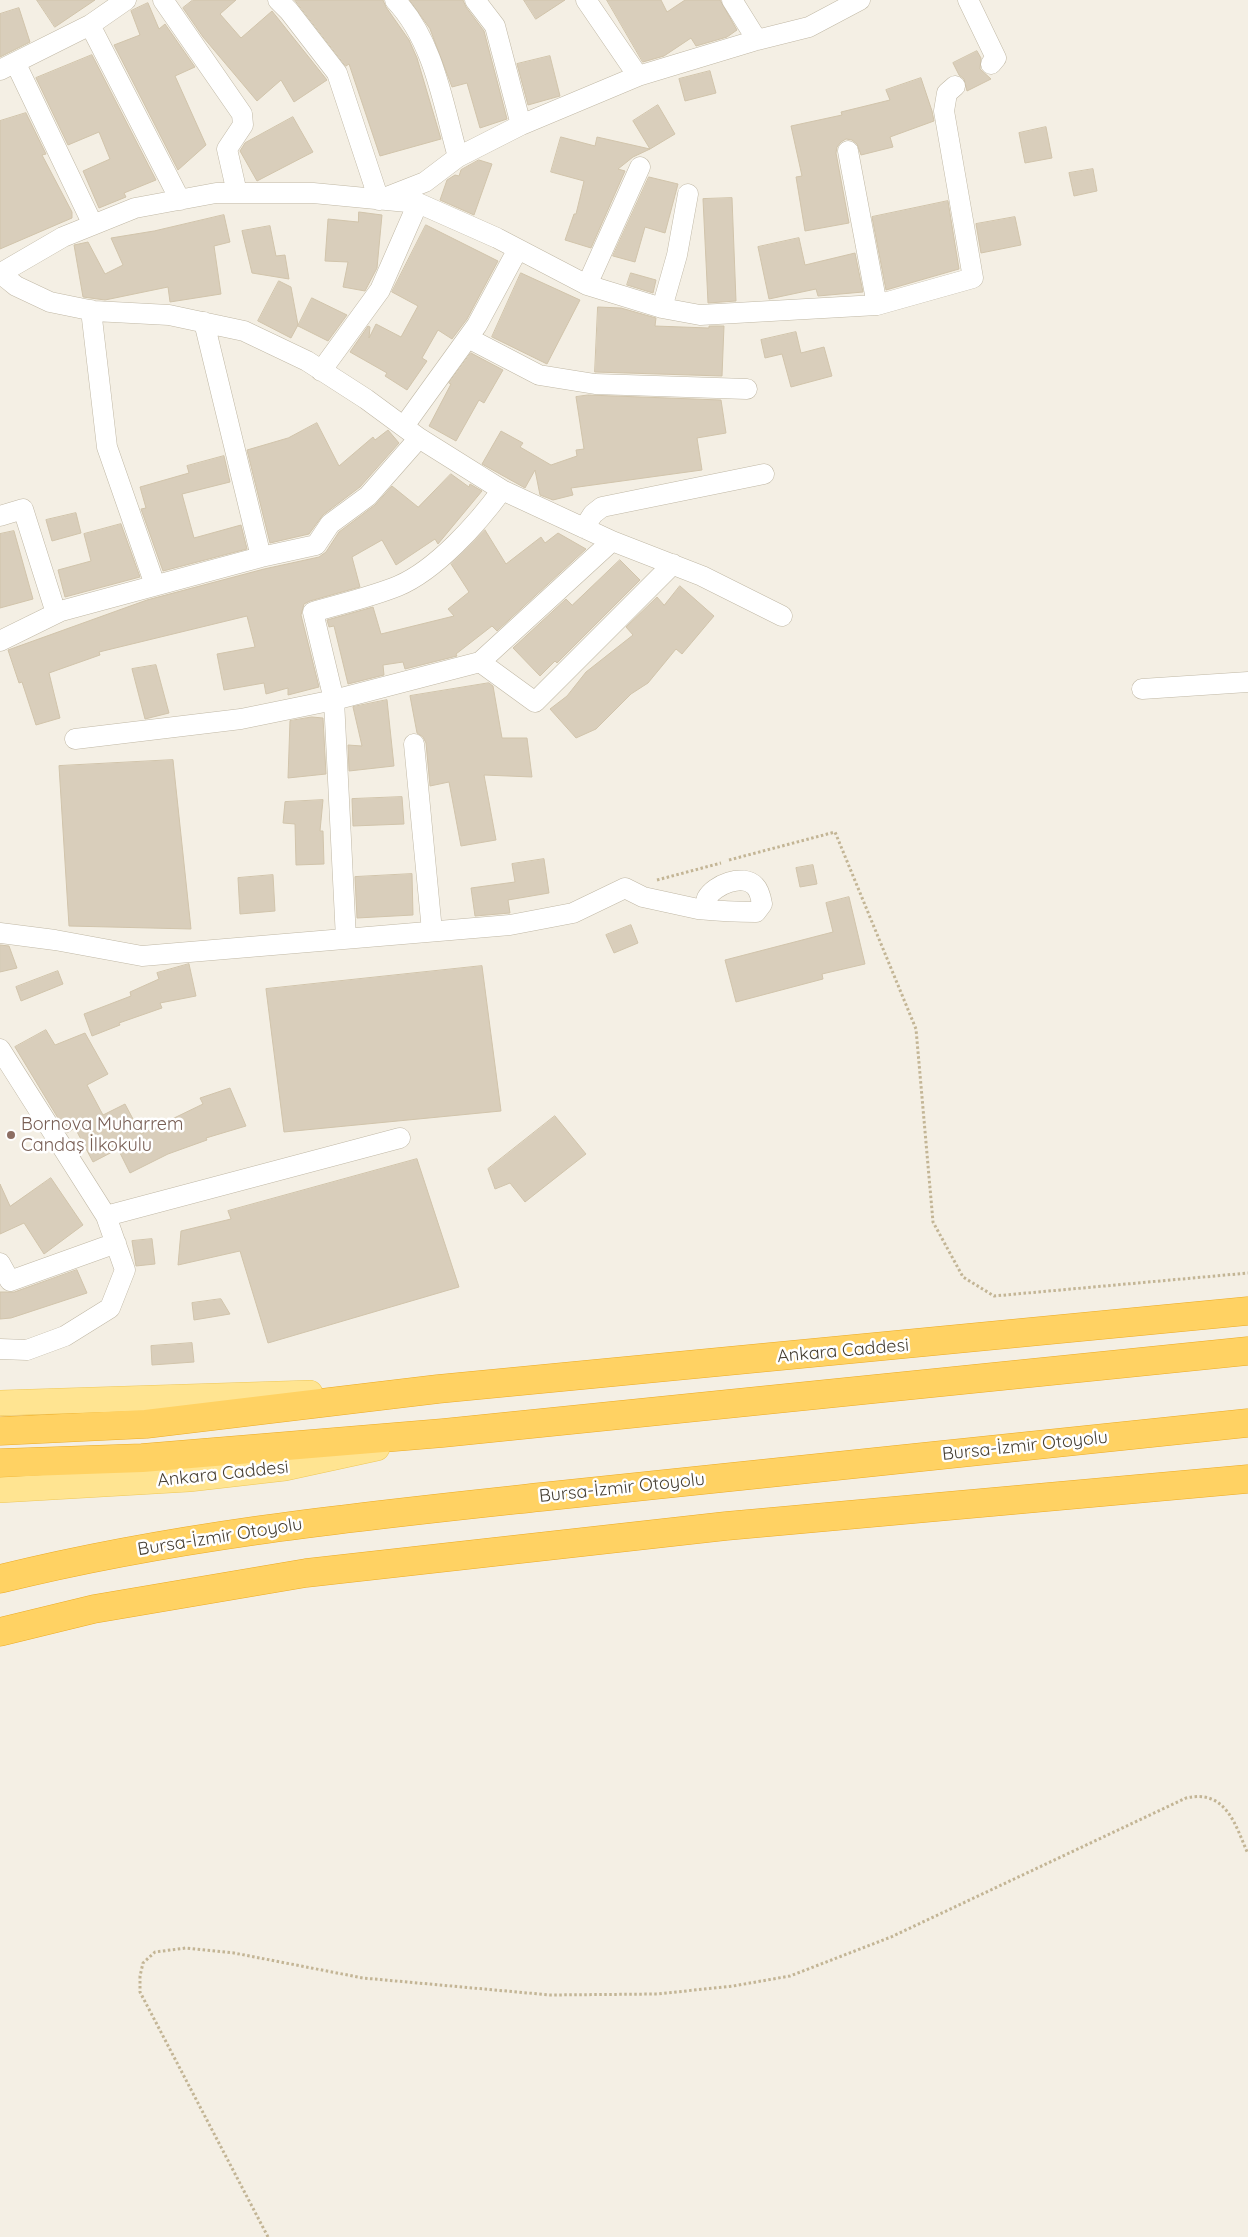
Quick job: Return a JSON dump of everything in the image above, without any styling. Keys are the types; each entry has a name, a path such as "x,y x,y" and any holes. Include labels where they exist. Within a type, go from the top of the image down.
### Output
{"highway":[{"name":"Ankara Caddesi","path":"0,1431 146,1424 438,1390 1248,1311"},
{"name":"Ankara Caddesi","path":"0,1463 142,1458 443,1433 1248,1351"},
{"name":"Bursa-İzmir Otoyolu","path":"0,1579 79,1559 292,1524 713,1478 1248,1423"},
{"path":"0,1632 94,1609 306,1573 726,1526 1248,1479"}],"main road":[{"name":"Ankara Caddesi","path":"0,1403 438,1390"},
{"name":"Ankara Caddesi","path":"0,1490 189,1480 285,1468 443,1433"}],"street":[{"path":"93,225 8,67 90,25 126,0"},
{"path":"163,0 242,114 243,125 227,149 237,193"},
{"path":"278,0 289,11 337,73 379,200"},
{"path":"395,0 407,12 428,52 458,157"},
{"path":"475,0 496,26 521,125"},
{"path":"586,0 638,76"},
{"path":"732,0 757,40"},
{"path":"379,200 425,182 458,157 521,125 638,76 757,40 809,27 860,0"},
{"path":"968,0 993,48 996,58 991,64"},
{"path":"90,25 180,200"},
{"path":"782,616 702,576 612,541 502,490 411,432 321,370 244,331 169,315 91,310 50,302 16,286 0,273 63,237 135,208 216,193 313,193 418,203 518,249 587,285 662,308 700,315 877,305 973,278 944,111 947,93 954,86"},
{"path":"848,151 877,305"},
{"path":"587,285 640,167"},
{"path":"662,308 677,256 688,194"},
{"path":"321,370 380,290 418,203"},
{"path":"0,641 56,614 261,557 316,545 330,524 368,496 411,432 477,325 518,249"},
{"path":"91,310 107,447 156,585"},
{"path":"204,322 261,557"},
{"path":"468,338 540,375 595,384 747,389"},
{"path":"584,528 593,514 602,507 764,474"},
{"path":"346,939 334,700 312,612 398,586 424,570 482,518 502,490"},
{"path":"0,516 23,509 56,614"},
{"path":"75,739 241,719 334,700 480,662 612,541"},
{"path":"480,662 535,702 673,564"},
{"path":"1142,689 1248,682"},
{"path":"414,744 432,931"},
{"path":"0,934 55,940 142,956 510,925 573,913 625,888 643,897 704,909"},
{"path":"0,1049 106,1216 125,1270 110,1308 65,1336 27,1350 0,1350"},
{"path":"106,1216 400,1138"},
{"path":"0,1263 10,1281 116,1243"}],"path":[{"path":"625,888 835,832 916,1029 933,1222 963,1277 994,1296 1248,1273"},
{"path":"268,2237 140,1992 140,1976 143,1962 155,1952 186,1948 234,1953 363,1978 550,1995 658,1994 733,1986 790,1976 891,1937 1186,1798 1202,1796 1221,1803 1236,1827 1248,1854"}],"building":[{"path":"37,0 95,0 55,27"},
{"path":"193,0 236,0 220,14 241,38 272,11 327,80 294,102 281,80 257,101 203,37 183,8"},
{"path":"295,0 383,0 409,40 417,58 441,139 380,156 349,64 346,66"},
{"path":"410,0 463,0 484,31 507,119 480,128 467,83 452,87 430,29"},
{"path":"524,0 565,0 536,19"},
{"path":"607,0 661,0 667,12 685,0 720,0 737,30 727,37 696,46 691,38 664,56 643,62"},
{"path":"148,3 159,29 165,24 195,67 175,76 206,145 178,170 114,45 140,35 131,11"},
{"path":"19,8 30,42 0,57 0,14"},
{"path":"977,51 981,58 980,69 991,79 967,91 964,79 959,75 953,63"},
{"path":"92,55 156,180 124,193 126,197 99,208 83,171 110,159 99,132 68,145 36,78"},
{"path":"550,56 560,96 528,105 517,64"},
{"path":"710,71 716,93 685,101 679,79"},
{"path":"921,78 934,121 890,137 893,147 861,155 857,144 852,140 846,139 841,142 837,147 836,153 849,223 805,231 796,177 802,176 791,126 842,115 841,112 890,100 886,90"},
{"path":"658,105 675,134 650,149 633,121"},
{"path":"26,113 46,154 42,155 72,212 72,218 0,249 0,121"},
{"path":"293,117 313,152 257,181 240,151 245,143"},
{"path":"1046,127 1052,158 1025,163 1019,133"},
{"path":"561,137 595,146 597,137 650,149 633,157 618,169 625,171 591,248 565,240 574,214 576,214 584,181 551,172"},
{"path":"479,160 492,164 474,215 440,200 447,180 455,175 459,176 461,170"},
{"path":"1093,169 1097,191 1074,196 1069,173"},
{"path":"649,177 678,184 665,233 645,227 635,262 613,256"},
{"path":"732,198 736,301 708,303 703,199"},
{"path":"948,201 959,269 886,290 872,217"},
{"path":"359,212 382,215 377,268 365,291 343,287 348,262 325,261 328,219 358,222"},
{"path":"224,215 230,242 214,246 221,294 170,302 168,287 105,300 83,297 74,245 88,242 105,274 123,265 111,238 154,231"},
{"path":"1015,217 1021,245 981,253 976,224"},
{"path":"426,225 498,261 467,319 452,339 438,330 422,358 427,361 407,390 385,376 387,373 350,352 368,326 370,327 369,338 376,324 401,337 418,306 392,292"},
{"path":"270,226 276,256 285,255 289,279 252,273 242,231"},
{"path":"799,238 805,265 855,253 863,292 818,296 816,289 769,299 758,247"},
{"path":"521,273 580,300 547,364 492,337"},
{"path":"631,273 656,280 653,293 627,285"},
{"path":"279,281 291,287 298,325 291,338 258,321"},
{"path":"312,298 347,315 328,341 298,326"},
{"path":"598,307 621,308 656,318 655,326 709,328 709,326 724,326 722,376 595,372"},
{"path":"796,332 801,353 824,347 832,376 791,387 782,354 765,358 761,340"},
{"path":"471,353 503,370 484,403 479,400 456,441 429,426 451,384 449,383"},
{"path":"588,395 721,400 726,433 697,438 702,470 571,488 573,495 553,500 540,495 535,470 525,488 482,464 501,431 523,443 520,447 551,465 577,456 576,450 584,449 576,397"},
{"path":"317,423 339,466 373,437 375,440 388,430 399,443 360,487 323,515 309,534 270,543 247,450 288,438"},
{"path":"224,456 230,482 182,494 194,538 241,525 247,549 163,571 141,509 146,508 140,487 189,473 187,466"},
{"path":"451,474 469,487 470,484 482,491 438,544 435,539 396,565 382,540 352,557 360,587 304,604 301,615 319,687 288,695 288,688 266,694 264,683 224,690 217,654 255,647 247,616 99,652 100,655 49,673 60,718 36,725 22,682 19,683 8,650 147,600 264,569 319,557 326,552 339,532 375,505 392,486 418,507"},
{"path":"76,513 81,533 52,541 46,520"},
{"path":"121,524 140,577 65,597 58,570 91,561 84,534"},
{"path":"485,530 506,564 541,537 545,543 558,533 586,549 497,631 492,626 456,654 457,656 405,669 403,662 383,665 384,675 348,684 334,626 329,627 327,620 373,607 381,634 454,616 448,609 469,592 451,564"},
{"path":"14,531 33,599 0,608 0,534"},
{"path":"620,560 640,580 557,663 555,661 540,676 513,648 566,599 572,605"},
{"path":"680,586 714,616 682,654 676,649 648,683 631,694 596,729 576,738 550,709 567,696 586,672 633,635 626,627 657,597 664,605"},
{"path":"156,665 169,713 145,719 132,669"},
{"path":"489,683 493,686 502,738 527,738 532,777 484,775 496,840 461,846 449,782 430,786 426,743 423,737 417,733 410,696"},
{"path":"387,700 394,766 349,771 348,745 362,746 353,707"},
{"path":"312,717 323,718 326,774 288,778 290,721"},
{"path":"173,760 191,929 69,926 59,766"},
{"path":"402,797 404,824 353,826 352,799"},
{"path":"323,800 320,831 323,831 324,864 296,865 295,824 283,823 285,802"},
{"path":"544,859 549,893 508,900 510,913 475,916 471,888 515,882 512,864"},
{"path":"813,865 817,884 800,887 796,868"},
{"path":"412,874 413,915 357,918 355,877"},
{"path":"273,875 275,911 240,914 238,878"},
{"path":"849,897 865,964 822,974 823,979 736,1002 725,960 833,932 826,903"},
{"path":"631,925 638,943 614,953 606,935"},
{"path":"0,945 9,946 17,968 0,972"},
{"path":"189,964 196,996 160,1003 162,1008 119,1023 120,1025 92,1036 84,1014 131,996 130,992 159,979 157,973"},
{"path":"482,966 501,1111 284,1132 266,989"},
{"path":"58,971 63,984 21,1001 16,987"},
{"path":"46,1030 55,1045 85,1033 108,1074 87,1085 103,1115 125,1104 141,1134 203,1104 200,1098 230,1088 246,1126 206,1138 207,1140 168,1154 130,1173 118,1149 93,1162 75,1128 67,1133 15,1047"},
{"path":"555,1116 586,1154 525,1202 510,1183 495,1189 488,1169"},
{"path":"417,1159 459,1287 268,1343 240,1251 178,1265 181,1231 231,1219 228,1211"},
{"path":"51,1178 83,1225 44,1254 24,1223 0,1234 0,1184 10,1206"},
{"path":"152,1239 155,1264 136,1266 132,1241"},
{"path":"77,1270 87,1293 11,1318 0,1319 0,1292 14,1292"},
{"path":"221,1299 230,1314 194,1320 192,1303"},
{"path":"192,1343 194,1362 152,1365 151,1346"}],"place":[{"name":"Bornova Muharrem Candaş İlkokulu","path":"11,1135"}]}
